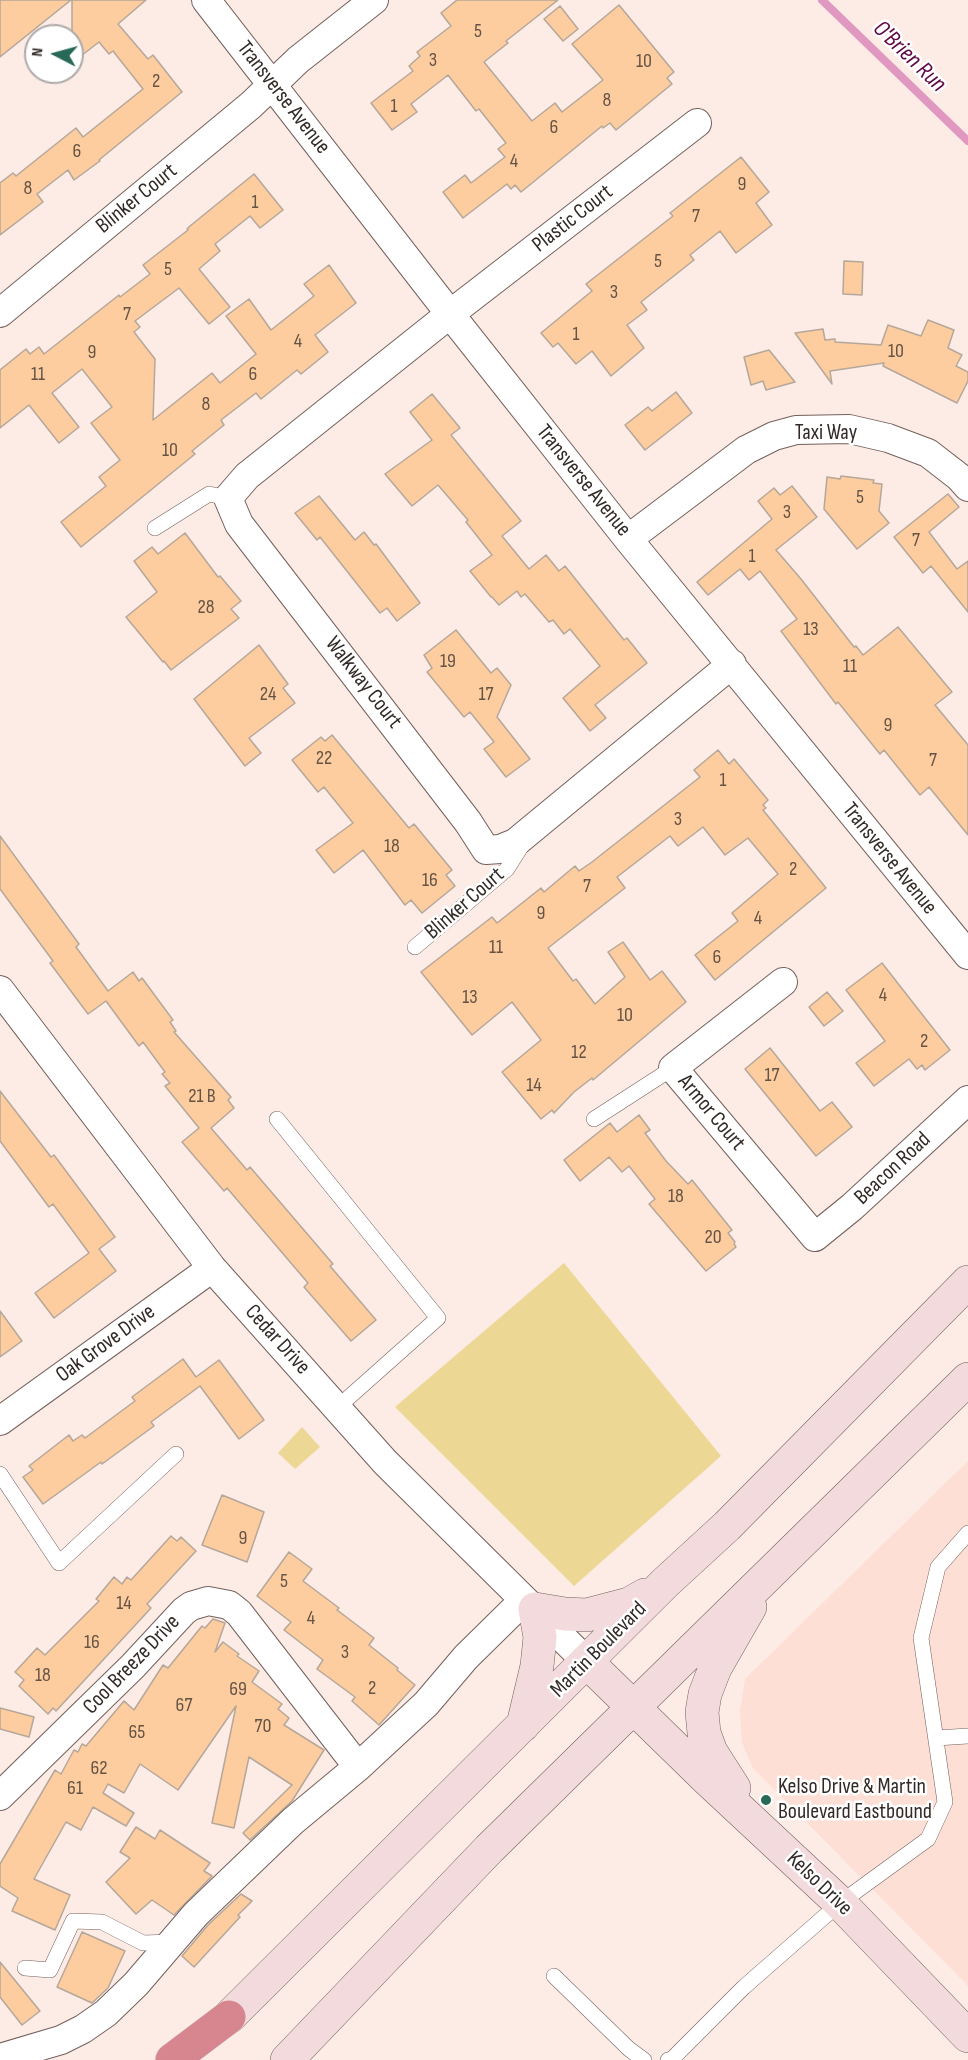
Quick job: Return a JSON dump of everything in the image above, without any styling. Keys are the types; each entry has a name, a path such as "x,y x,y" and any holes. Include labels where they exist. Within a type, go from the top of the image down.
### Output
{"highway":[{"path":"172,2060 230,2017"},
{"path":"196,2060 230,2017"}],"main road":[{"name":"Martin Boulevard","path":"230,2017 666,1582 728,1526 968,1282"},
{"path":"287,2060 489,1849 968,1379"},
{"path":"759,1827 711,1752 704,1732 702,1712 705,1694 715,1668 767,1576"},
{"path":"530,1605 565,1614 587,1615 629,1604 666,1582"},
{"path":"523,1725 537,1666 540,1637 530,1605"},
{"name":"Kelso Drive","path":"587,1662 840,1903 968,2036"}],"street":[{"name":"Transverse Avenue","path":"206,0 628,539 968,955"},
{"name":"Blinker Court","path":"0,313 274,85 298,60 374,0"},
{"name":"Plastic Court","path":"450,314 697,123"},
{"path":"228,498 247,476 450,314"},
{"name":"Taxi Way","path":"628,539 746,450 774,436 796,429 849,429 888,438 928,453 968,487"},
{"name":"Walkway Court","path":"228,498 239,524 461,812 486,850 500,849 515,843 732,664"},
{"name":"Armor Court","path":"783,982 673,1068 815,1237"},
{"name":"Cedar Drive","path":"0,990 212,1268 385,1462 587,1662"},
{"name":"Beacon Road","path":"815,1237 852,1207 968,1100"},
{"name":"Oak Grove Drive","path":"0,1420 212,1268"},
{"name":"Cool Breeze Drive","path":"0,1796 133,1666 184,1611 200,1602 208,1601 229,1605 239,1613 358,1767"},
{"path":"0,2058 61,2040 83,2029 106,2013 136,1984 196,1914 257,1855 426,1704 466,1657 530,1605"}],"lane":[{"path":"155,528 209,494 228,498"},
{"name":"Blinker Court","path":"415,947 507,869 533,829"},
{"path":"594,1119 673,1068"},
{"path":"277,1119 438,1318 338,1407"},
{"path":"0,1474 59,1563 176,1454"},
{"path":"668,2060 671,2060 744,1987 840,1903 928,1839 945,1802 921,1638 938,1567 968,1533"},
{"path":"936,1738 968,1736"},
{"path":"25,1968 50,1970 73,1921 102,1922 143,1943 172,1942"},
{"path":"554,1976 629,2049 644,2060"}],"shaded area":[{"path":"564,1263 721,1456 574,1586 395,1407"},
{"path":"302,1427 320,1447 295,1469 278,1453"},
{"path":"968,1461 968,1986 753,1768 742,1743 740,1711 745,1679"}],"building":[{"path":"0,0 71,0 41,24 24,24 24,38 0,57"},
{"path":"72,0 146,0 118,24 148,59 153,55 182,92 74,180 68,170 37,194 43,202 0,235 0,183 13,173 16,176 76,128 83,137 143,89 113,51 109,54 99,42 84,54 84,24 72,24"},
{"path":"457,0 558,0 506,41 508,43 484,62 532,121 555,103 562,112 603,80 572,44 619,5 674,72 667,78 672,84 616,130 610,123 603,128 602,126 521,192 515,185 511,189 507,184 463,218 443,192 465,175 471,183 505,157 498,149 506,143 479,109 476,111 448,75 411,104 417,112 392,130 371,103 413,71 409,66 420,56 417,52 451,26 441,13"},
{"path":"560,6 578,29 563,41 544,19"},
{"path":"741,157 769,192 756,203 772,225 736,253 720,231 690,255 694,260 641,302 647,310 627,325 644,348 611,376 592,351 576,364 558,343 553,347 541,333 592,291 586,284 673,216 670,213"},
{"path":"254,174 283,210 260,228 250,216 215,244 220,251 199,269 230,307 209,324 179,288 135,321 140,327 134,332 155,359 153,420 212,373 220,383 256,354 226,316 249,299 271,330 314,296 304,284 329,265 356,303 315,335 328,352 301,374 297,370 261,399 256,393 221,420 224,425 192,451 195,454 81,547 61,522 106,486 99,477 120,460 91,423 112,407 82,369 52,393 79,427 59,443 29,405 0,428 0,370 26,349 30,354 39,347 44,354 119,295 120,297 150,274 143,265"},
{"path":"844,261 863,262 862,295 843,294"},
{"path":"928,320 954,330 948,348 962,355 956,366 968,372 968,381 957,403 883,366 884,363 830,371 832,384 795,333 823,329 825,340 835,339 835,342 881,345 888,325 921,336"},
{"path":"769,350 795,382 766,390 763,381 751,385 744,357"},
{"path":"676,392 692,413 645,450 625,425 648,407 652,411"},
{"path":"432,394 460,428 451,435 521,521 502,536 529,569 546,555 559,571 565,566 624,640 627,638 647,663 595,705 606,718 590,731 563,698 600,666 570,629 564,634 553,620 549,622 525,594 521,597 517,591 499,605 491,597 470,571 492,555 466,522 468,520 438,485 412,506 385,474 432,440 410,412"},
{"path":"841,476 874,480 873,483 882,484 879,511 889,523 857,549 824,509 827,477 840,479"},
{"path":"792,486 817,517 776,550 854,647 856,646 863,655 898,627 952,692 935,705 968,745 968,835 929,787 920,795 884,750 880,754 838,702 836,704 781,631 797,619 760,571 749,580 740,569 708,595 697,582 772,519 758,501 774,488 780,495"},
{"path":"948,494 959,507 929,532 957,569 968,561 968,612 931,566 923,573 894,537"},
{"path":"319,496 355,540 364,532 374,545 376,544 420,603 397,621 387,608 380,613 320,537 317,540 295,513"},
{"path":"185,533 218,577 220,576 241,601 231,609 239,618 171,670 126,617 157,592 134,561 152,547 158,554"},
{"path":"456,630 491,673 497,668 511,685 497,717 530,759 506,777 484,749 494,742 470,712 464,717 427,672 432,668 424,655"},
{"path":"259,645 288,684 283,688 295,703 249,738 261,753 245,766 194,699"},
{"path":"332,735 409,828 414,824 452,870 446,875 455,886 422,913 411,900 405,905 363,850 334,873 316,850 353,823 324,787 318,792 292,760 321,737 325,741"},
{"path":"718,750 729,764 734,759 768,800 763,805 766,808 763,810 826,888 715,980 695,955 738,921 732,913 778,874 748,838 725,855 703,827 678,846 670,836 617,877 625,888 548,948 573,981 576,979 595,1004 625,977 608,952 623,942 650,980 662,971 686,1002 593,1080 592,1078 574,1092 554,1113 552,1110 541,1119 502,1072 541,1040 512,1002 472,1035 421,972 492,917 497,923 541,888 544,892 575,866 579,871 592,862 700,777 694,770"},
{"path":"0,836 79,944 76,947 108,991 133,972 139,981 142,978 173,1020 170,1022 176,1031 174,1032 231,1097 228,1100 234,1108 211,1128 247,1170 250,1167 333,1264 330,1266 376,1320 351,1341 304,1287 308,1283 227,1188 224,1191 182,1142 199,1128 165,1086 170,1083 162,1074 165,1072 143,1042 139,1046 106,1001 88,1014 50,963 53,961 0,889"},
{"path":"882,963 950,1050 925,1070 922,1065 917,1069 909,1059 874,1086 856,1063 885,1041 846,990"},
{"path":"827,992 843,1011 824,1026 809,1007"},
{"path":"770,1048 820,1111 832,1102 852,1127 816,1156 745,1069"},
{"path":"0,1091 51,1157 54,1155 115,1237 99,1249 116,1271 54,1318 35,1293 89,1253 53,1204 49,1207 0,1141"},
{"path":"639,1115 650,1130 645,1133 666,1161 688,1184 692,1180 732,1230 728,1233 736,1247 706,1271 649,1204 655,1199 629,1166 622,1172 609,1157 580,1181 564,1160 610,1123 617,1132"},
{"path":"0,1311 22,1341 0,1357"},
{"path":"183,1359 196,1377 219,1360 264,1420 239,1439 200,1386 151,1422 154,1426 43,1504 23,1477 33,1470 29,1466 69,1435 73,1441 82,1435 85,1438 135,1401 132,1397"},
{"path":"222,1495 264,1512 247,1562 202,1545"},
{"path":"171,1536 177,1541 181,1537 196,1551 147,1604 151,1608 56,1711 53,1708 48,1714 19,1686 24,1680 15,1672 37,1648 45,1655 99,1601 96,1599 114,1577 122,1584 127,1577 131,1580"},
{"path":"289,1552 312,1569 303,1581 374,1638 369,1645 415,1685 379,1725 352,1701 355,1697 317,1669 323,1660 284,1630 291,1622 257,1596"},
{"path":"213,1619 225,1623 215,1652 223,1642 239,1654 237,1656 259,1671 252,1682 282,1704 278,1709 289,1718 284,1725 324,1750 292,1801 250,1840 243,1833 292,1785 249,1757 234,1828 212,1823 236,1706 178,1790 140,1764 124,1793 108,1784 103,1793 134,1813 126,1826 93,1807 81,1830 66,1822 34,1879 70,1895 55,1930 12,1911 18,1898 0,1886 0,1864 55,1770 61,1774 74,1750 78,1752 82,1744 86,1746 124,1701 134,1710 163,1665 168,1668 202,1626 205,1628"},
{"path":"0,1708 34,1717 29,1737 0,1729"},
{"path":"136,1827 155,1839 160,1830 210,1863 204,1871 212,1876 174,1915 152,1900 136,1914 106,1882 130,1858 120,1852"},
{"path":"241,1894 252,1901 194,1967 182,1956 208,1925"},
{"path":"82,1932 125,1951 108,1988 92,2003 57,1987"},
{"path":"0,1962 40,2011 22,2025 0,1997"}],"waterway":[{"name":"O'Brien Run","path":"822,0 968,141"}],"place":[{"name":"Kelso Drive & Martin Boulevard Eastbound","path":"766,1800"}]}
